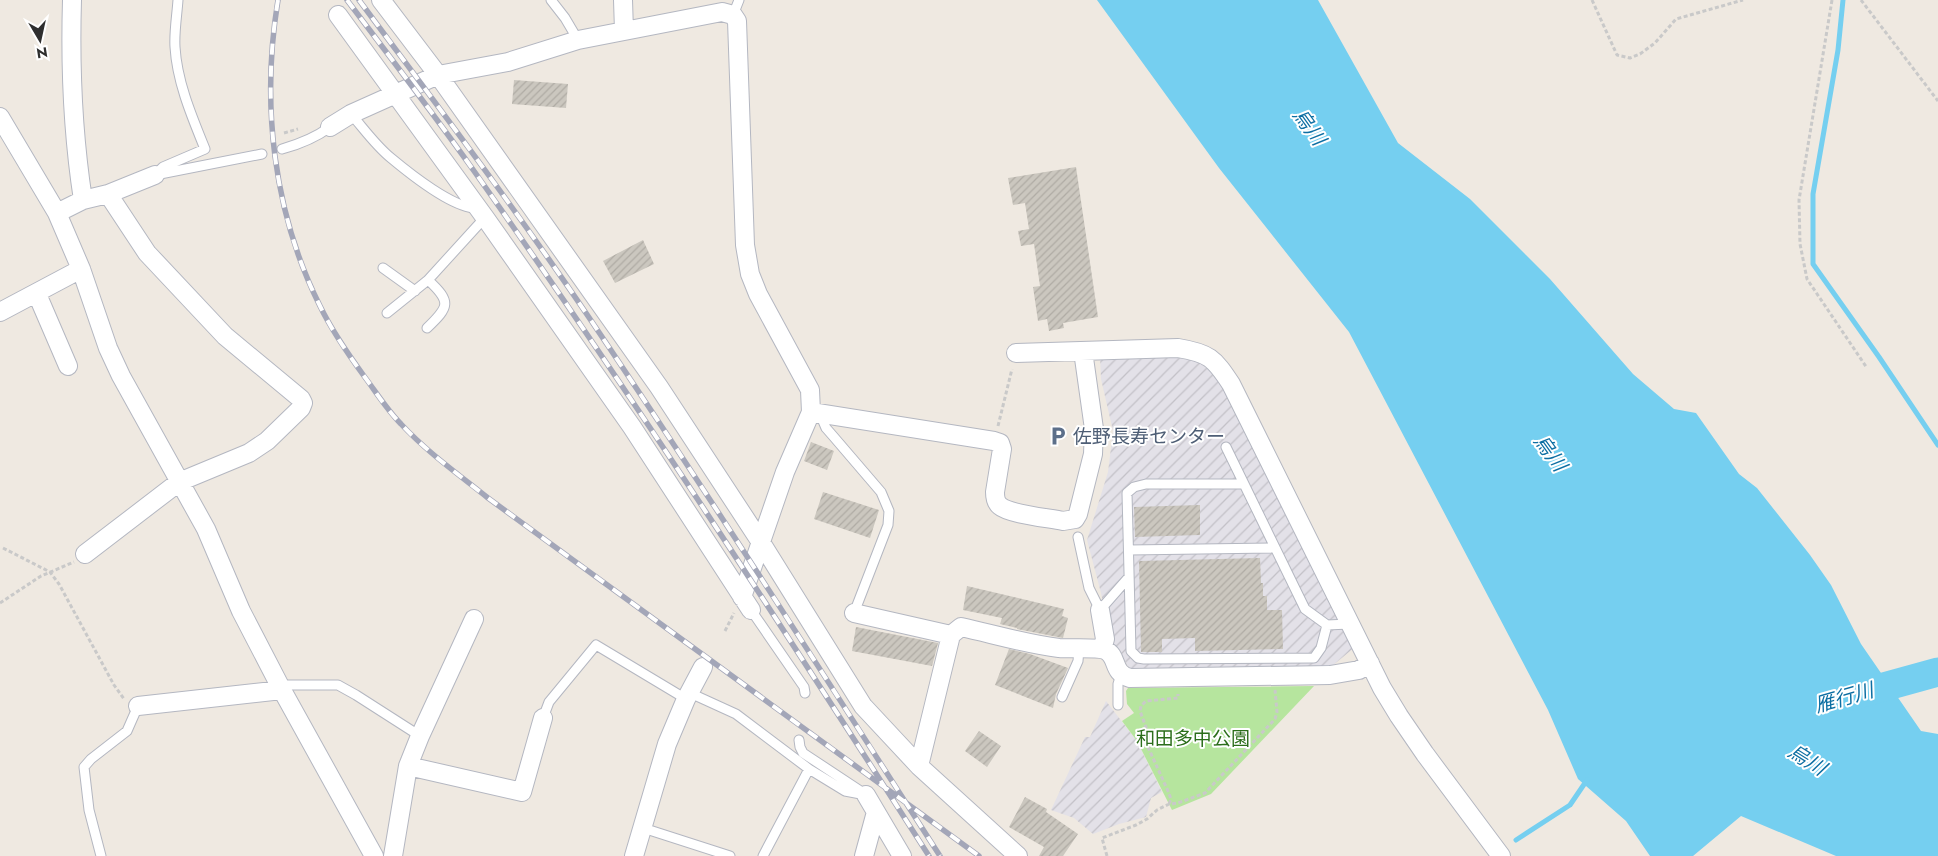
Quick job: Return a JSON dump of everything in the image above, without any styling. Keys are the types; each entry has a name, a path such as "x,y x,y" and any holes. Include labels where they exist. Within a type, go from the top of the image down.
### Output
{"street":[{"path":"72,0 76,158 83,200"},
{"path":"380,0 438,75 658,387 762,544 863,706 919,766 1018,856"},
{"path":"622,0 624,31"},
{"path":"330,128 351,114 438,75 508,62 578,40 736,8 744,245 750,274 772,324 810,390 815,412 785,472 762,544 747,604"},
{"path":"338,15 482,214 632,427 747,604"},
{"path":"0,117 56,212 81,269 108,348 118,369 178,482 206,529 241,612 282,690 374,856"},
{"path":"56,212 83,200 108,194 155,175"},
{"path":"85,554 178,482 249,453 266,441 304,403 302,399 226,336 147,253 108,194"},
{"path":"0,312 81,269"},
{"path":"37,294 68,366"},
{"path":"1016,353 1178,348 1200,351 1218,363 1231,384 1349,624 1399,716 1501,856"},
{"path":"815,412 1000,443 1002,449 995,492 998,504 1007,510 1062,521 1075,519 1078,514 1093,454 1094,429 1083,351"},
{"path":"1100,610 1104,639 1102,649"},
{"path":"854,613 951,635"},
{"path":"392,856 408,766 474,619"},
{"path":"919,766 951,635 960,627 1057,648 1102,649 1111,655 1121,675 1137,678 1330,675 1359,670 1370,663"},
{"path":"634,856 667,744 703,667"},
{"path":"138,706 282,690"},
{"path":"408,766 522,792 543,718"},
{"path":"866,795 902,856"},
{"path":"864,856 876,812"}],"lane":[{"path":"155,175 163,167 205,149 195,124 177,65 175,46 178,0"},
{"path":"551,0 565,18 578,40"},
{"path":"351,114 390,157 417,178 462,206 482,214 479,224 428,280 387,313"},
{"path":"282,149 318,136 330,128"},
{"path":"155,175 262,154"},
{"path":"383,268 415,291"},
{"path":"427,328 445,308 442,293 428,280"},
{"path":"815,412 826,428 882,492 889,511 888,525 854,613"},
{"path":"1226,447 1305,609 1327,625 1349,624"},
{"path":"1244,484 1146,484 1134,487 1128,493 1130,651 1138,658 1144,659 1314,658 1321,648 1327,625"},
{"path":"1078,537 1089,588 1100,610 1129,576"},
{"path":"1129,550 1275,548"},
{"path":"747,604 804,687 805,693"},
{"path":"543,718 549,702 596,645 688,696 736,714 809,769 845,791 866,795"},
{"path":"1062,697 1078,661 1079,649"},
{"path":"1118,705 1118,684 1121,675"},
{"path":"282,690 288,685 338,685 420,736"},
{"path":"101,856 89,810 84,767 91,759 127,731 138,706"},
{"path":"799,740 803,753 866,795"},
{"path":"763,856 809,769"},
{"path":"643,828 730,856"}],"path":[{"path":"1592,0 1617,55 1630,58 1640,54 1654,43 1676,19 1743,0"},
{"path":"1832,0 1798,200 1800,244 1807,279 1867,368"},
{"path":"1861,0 1938,101"},
{"path":"994,441 1016,353"},
{"path":"3,548 50,572 59,584 120,695 129,704 138,706"},
{"path":"0,603 42,576 74,562 85,554"},
{"path":"1108,856 1102,838 1136,826 1148,819 1157,810 1169,804 1178,804 1205,793 1272,724 1277,712 1274,686"},
{"path":"1169,804 1171,799 1168,791 1142,734 1147,730 1140,711 1141,706 1146,702 1178,698 1178,688"}],"shaded area":[{"path":"1185,354 1205,363 1222,379 1354,648 1332,666 1135,671 1129,668 1121,654 1112,648 1101,593 1087,540 1108,472 1113,431 1101,379 1100,357"},
{"path":"1106,701 1137,741 1162,792 1151,798 1146,817 1119,824 1093,834 1074,818 1051,810 1085,737 1090,737"}],"green space":[{"name":"和田多中公園","path":"1314,686 1211,794 1172,810 1137,741 1122,721 1134,713 1127,704 1126,691 1128,688"}],"water":[{"name":"烏川","path":"1097,0 1318,0 1398,143 1470,199 1550,279 1633,374 1674,409 1696,413 1739,474 1757,488 1810,555 1831,585 1861,644 1921,731 1938,734 1938,856 1836,856 1741,816 1693,856 1650,856 1626,821 1578,779 1548,710 1349,332 1219,168"}],"building":[{"path":"514,80 568,84 566,108 512,104"},
{"path":"1076,167 1098,317 1063,323 1064,328 1049,331 1047,319 1038,321 1033,287 1040,286 1034,244 1021,246 1018,231 1029,229 1025,203 1013,205 1008,178"},
{"path":"643,240 654,264 615,283 603,261"},
{"path":"811,442 834,451 827,470 804,461"},
{"path":"823,492 879,510 870,538 814,519"},
{"path":"1200,505 1200,535 1135,537 1134,507"},
{"path":"1260,558 1261,583 1263,583 1263,596 1267,596 1267,610 1282,610 1283,649 1195,651 1195,638 1162,639 1162,652 1141,652 1139,561"},
{"path":"967,586 1064,609 1062,616 1068,618 1063,638 1017,629 1000,624 1002,618 963,610"},
{"path":"856,627 938,643 932,666 852,651"},
{"path":"1009,649 1030,654 1068,668 1056,694 1053,708 995,685"},
{"path":"979,731 1001,746 987,767 965,751"},
{"path":"1025,797 1047,809 1046,812 1078,834 1063,856 1039,856 1044,847 1009,827"}],"waterway":[{"path":"1843,0 1838,50 1813,194 1813,264 1938,445"},
{"name":"雁行川","path":"1851,696 1938,672"},
{"path":"1516,840 1570,805 1587,780"}],"railway":[{"path":"278,0 273,39 271,117 275,156 291,233 304,270 320,306 340,342 391,413 421,444 488,498 979,856"},
{"path":"347,0 459,149 591,340 762,597 929,856"},
{"path":"359,0 504,196 588,316 722,517 940,856"}],"place":[{"name":"佐野長寿センター","path":"1058,436"}]}
